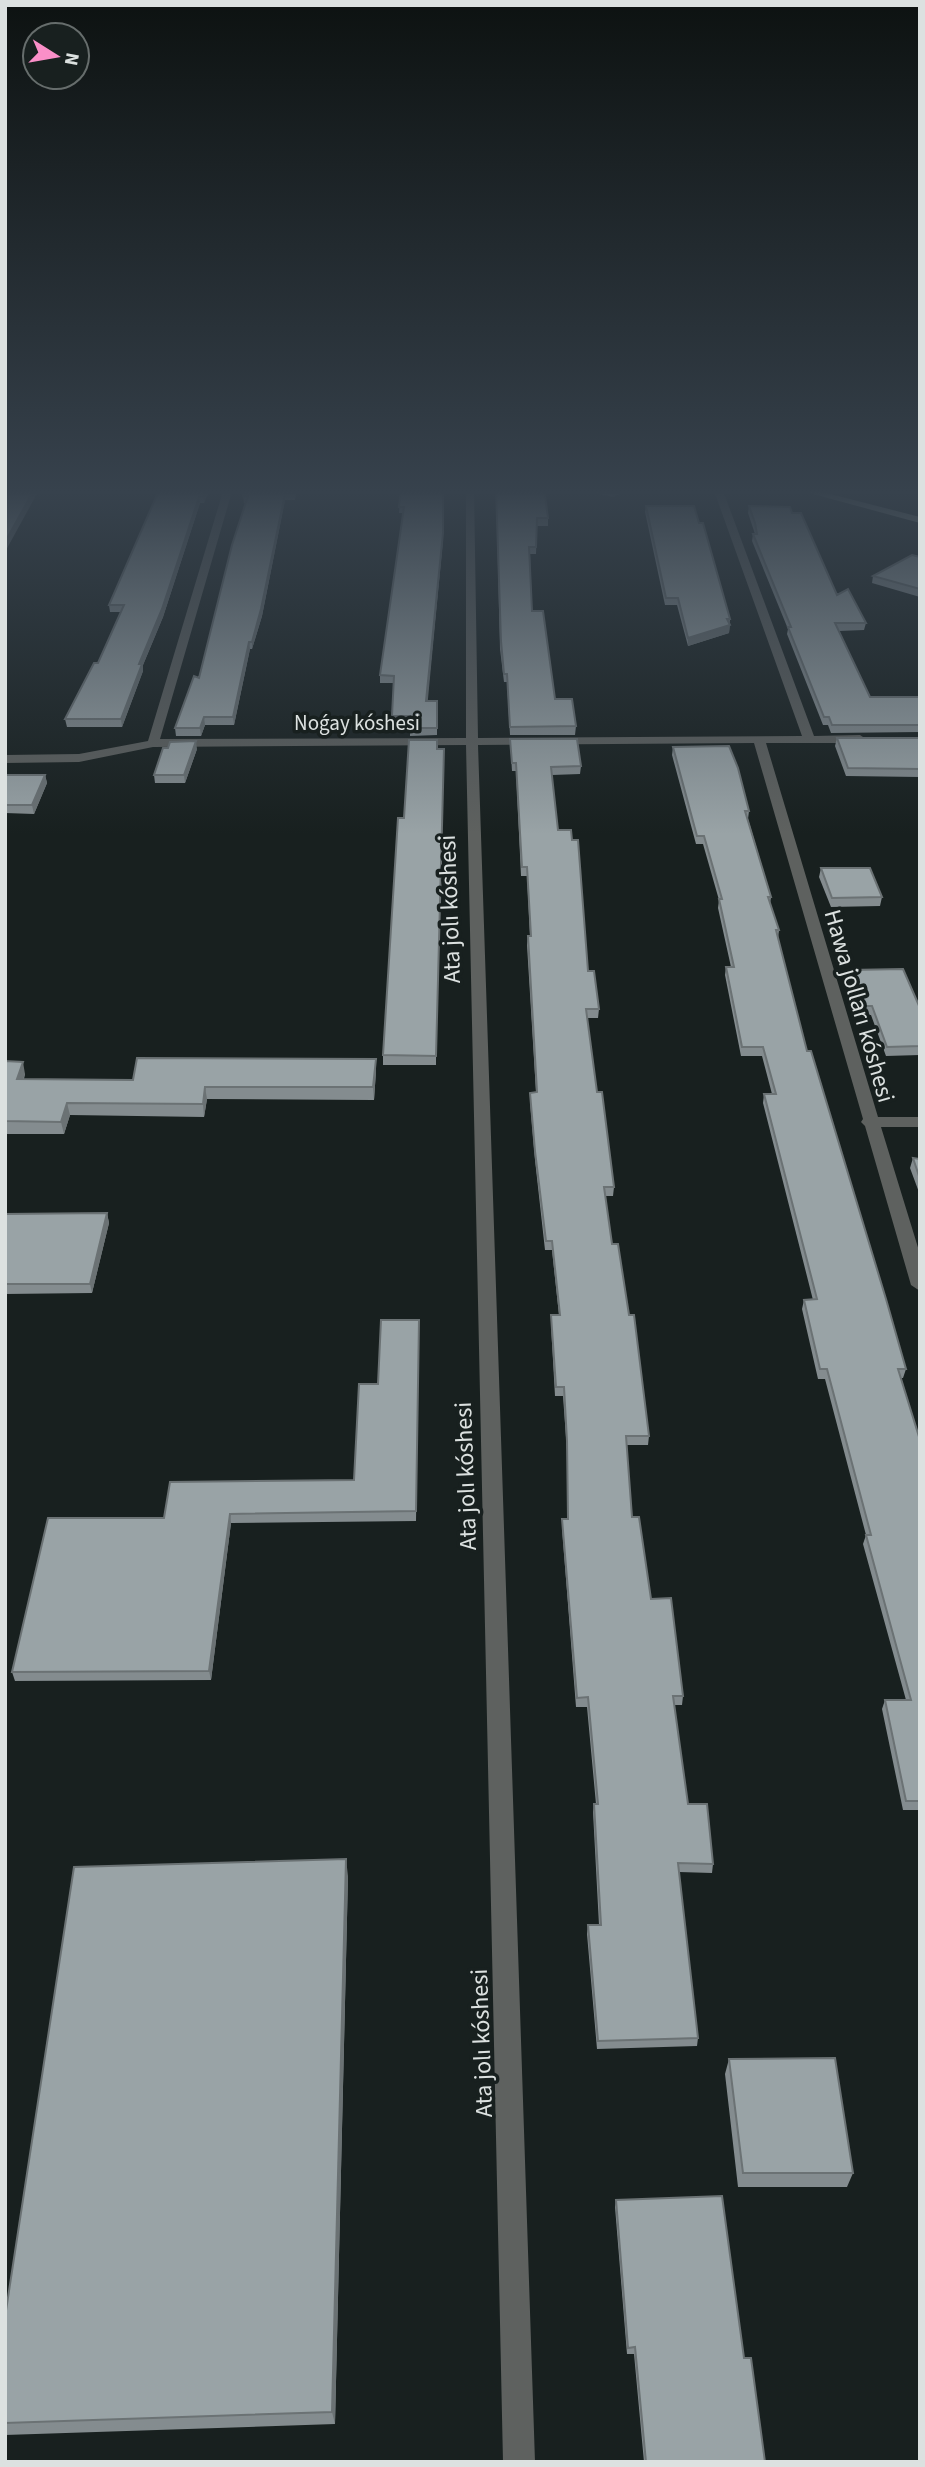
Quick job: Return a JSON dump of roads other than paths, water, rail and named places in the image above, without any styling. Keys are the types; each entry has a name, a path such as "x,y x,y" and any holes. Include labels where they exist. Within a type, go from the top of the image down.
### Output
{"street":[{"path":"153,743 195,603"},
{"name":"Ata jolı kóshesi","path":"471,603 472,742 520,2462"},
{"path":"759,603 809,739"},
{"name":"Noǵay kóshesi","path":"5,759 79,758 153,743 878,739"},
{"name":"Hawa jolları kóshesi","path":"759,740 869,1122 920,1284"},
{"path":"869,1122 920,1122"}]}
